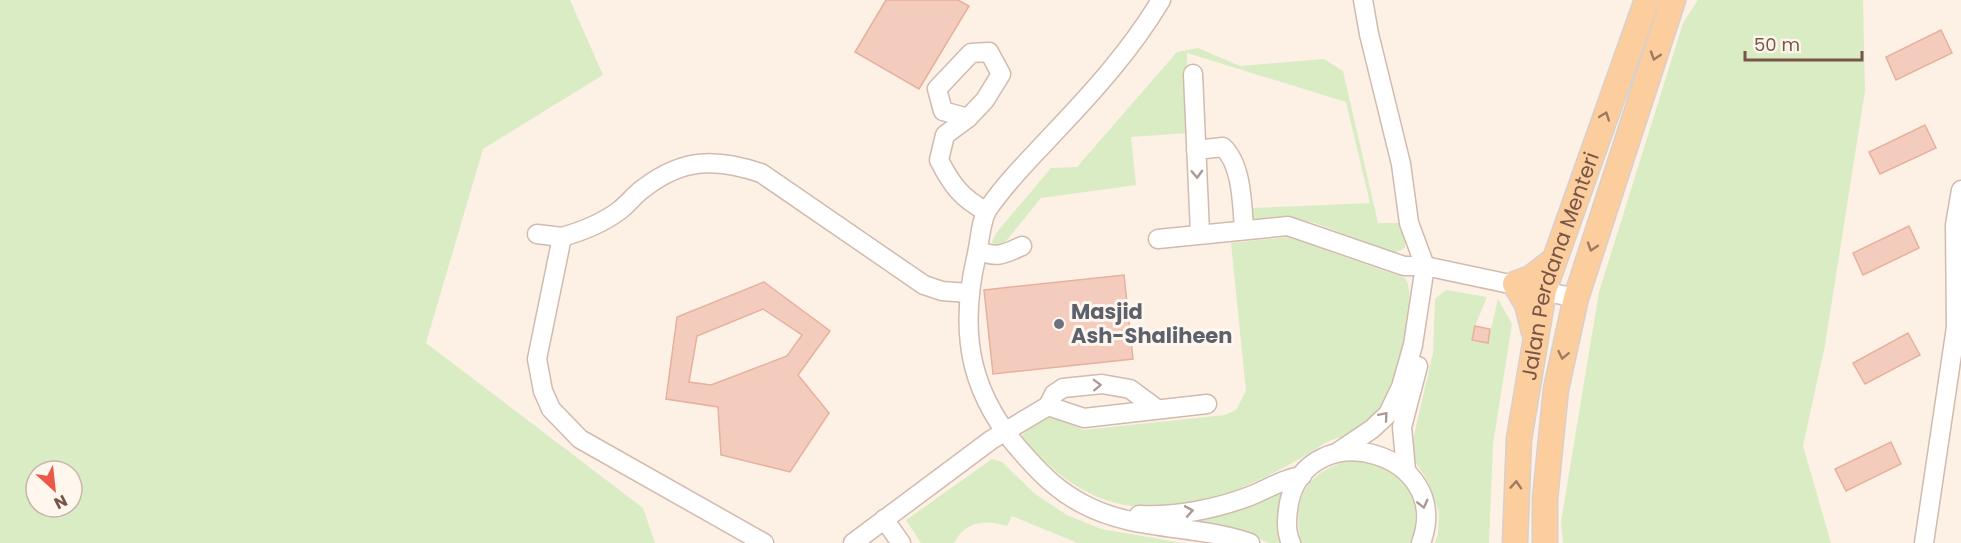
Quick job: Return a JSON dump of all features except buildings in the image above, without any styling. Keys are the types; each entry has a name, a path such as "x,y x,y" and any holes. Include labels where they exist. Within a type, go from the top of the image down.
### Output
{"main road":[{"name":"Jalan Perdana Menteri","path":"1515,543 1519,439 1544,290 1647,0"},
{"name":"Jalan Perdana Menteri","path":"1545,543 1545,499 1556,389 1575,298 1673,0"},
{"path":"1535,340 1527,304 1515,284 1531,278 1554,260"}],"street":[{"path":"1161,0 1144,28 1094,90 986,212 968,294 969,340 977,377 993,416 1003,433 1052,485 1084,505 1146,525 1250,543"},
{"path":"1291,543 1286,516 1291,495 1302,476 1318,461 1338,452 1372,429 1388,414 1401,387 1413,345 1422,293 1425,266 1409,223 1401,164 1371,44 1363,0"},
{"path":"1193,74 1200,233"},
{"path":"968,118 945,135 939,160 951,183 967,201 986,212"},
{"path":"1196,150 1223,147 1233,156 1242,202 1244,229"},
{"path":"537,234 562,237 600,222 621,210 649,184 673,170 712,162 734,164 770,179 924,285 942,291 968,294"},
{"path":"1924,543 1956,327 1955,225 1961,190"},
{"path":"1158,239 1287,226 1404,266 1425,266 1575,298"},
{"path":"562,237 537,359 543,391 551,409 580,439 764,543"},
{"path":"978,250 989,255 1001,256 1022,246"},
{"path":"1406,470 1402,428 1413,393 1422,343 1422,293"},
{"path":"853,543 1003,433 1048,406 1054,394 1064,388 1102,384 1130,389 1157,410"},
{"path":"1048,406 1084,418 1207,404"},
{"path":"1338,452 1363,450 1386,456 1406,470 1419,489 1426,510 1424,533 1420,543"},
{"path":"1110,514 1152,516 1188,512 1250,496 1285,478 1302,476"},
{"path":"884,519 901,543"}],"green space":[{"path":"0,0 570,0 603,75 483,149 426,343 643,508 655,543 0,543"},
{"path":"1698,0 1863,0 1865,91 1825,345 1803,446 1831,543 1563,543 1561,522 1599,292 1683,23"},
{"path":"1198,48 1240,66 1324,59 1343,71 1378,223 1405,223 1405,248 1394,253 1315,223 1283,216 1252,219 1249,212 1253,208 1370,203 1346,102 1187,53 1188,133 1131,137 1136,185 1041,198 1002,246 994,246 992,242 997,232 1051,168 1077,167 1177,52"},
{"path":"1288,237 1405,278 1408,284 1408,311 1402,350 1393,385 1379,412 1361,428 1350,435 1328,441 1301,458 1248,485 1219,496 1160,507 1131,506 1091,494 1060,474 1024,440 1022,435 1033,425 1048,418 1056,418 1083,430 1225,415 1236,410 1246,391 1231,243"},
{"path":"1446,290 1487,297 1475,326 1473,340 1488,342 1498,299 1512,324 1493,444 1489,543 1435,543 1438,534 1439,512 1428,481 1414,460 1412,444 1433,353 1435,299"},
{"path":"992,459 1002,462 1035,494 1067,515 1101,529 1183,543 1078,543 1012,516 1007,526 984,523 970,526 954,543 921,543 906,520"},
{"path":"1355,459 1387,469 1407,486 1415,510 1412,543 1301,543 1299,511 1301,498 1307,487 1325,470"},
{"path":"1284,488 1279,516 1281,543 1269,543 1253,536 1178,522"}],"place":[{"name":"Masjid Ash-Shaliheen","path":"1059,324"}]}
